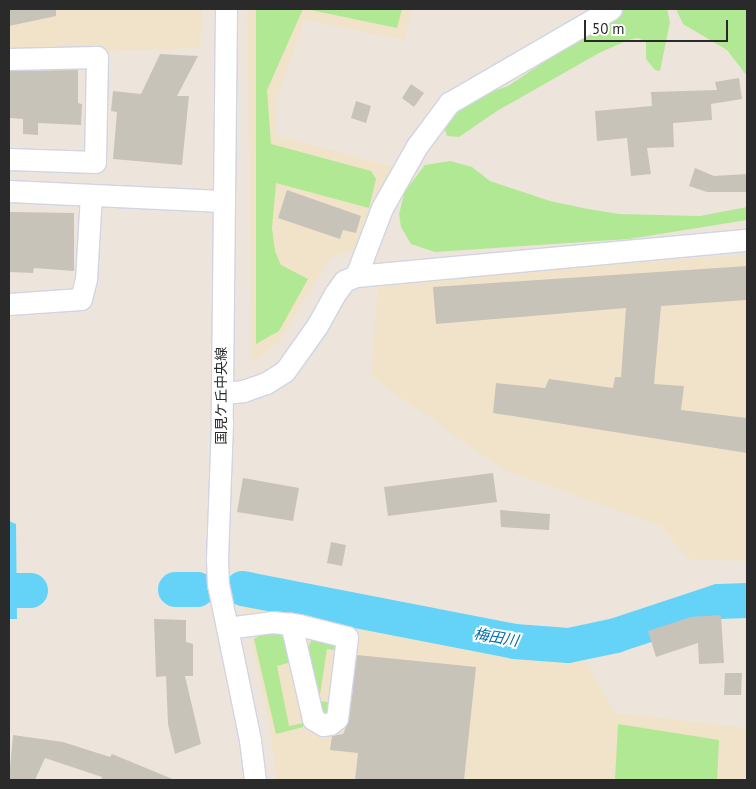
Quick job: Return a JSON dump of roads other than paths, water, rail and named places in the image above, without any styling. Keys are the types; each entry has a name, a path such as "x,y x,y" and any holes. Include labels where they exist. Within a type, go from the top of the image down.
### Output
{"street":[{"name":"国見ケ丘中央線","path":"226,9 222,201 222,393 217,558 227,628 250,740 254,780"},
{"path":"356,276 382,208 417,146 449,103 611,9"},
{"path":"9,60 97,57 95,162 9,159"},
{"path":"9,191 222,201"},
{"path":"9,304 81,299 86,280 91,195"},
{"path":"222,393 243,391 266,384 285,370 318,326 334,295 344,281 356,276 747,240"},
{"path":"227,628 244,623 291,624"}],"water":[{"path":"9,521 16,524 17,619 9,619"}],"waterway":[{"name":"梅田川","path":"242,588 514,641 568,645 615,635 718,601 747,600"},
{"name":"梅田川","path":"175,589 197,589"},
{"name":"梅田川","path":"17,590 30,590"}]}
